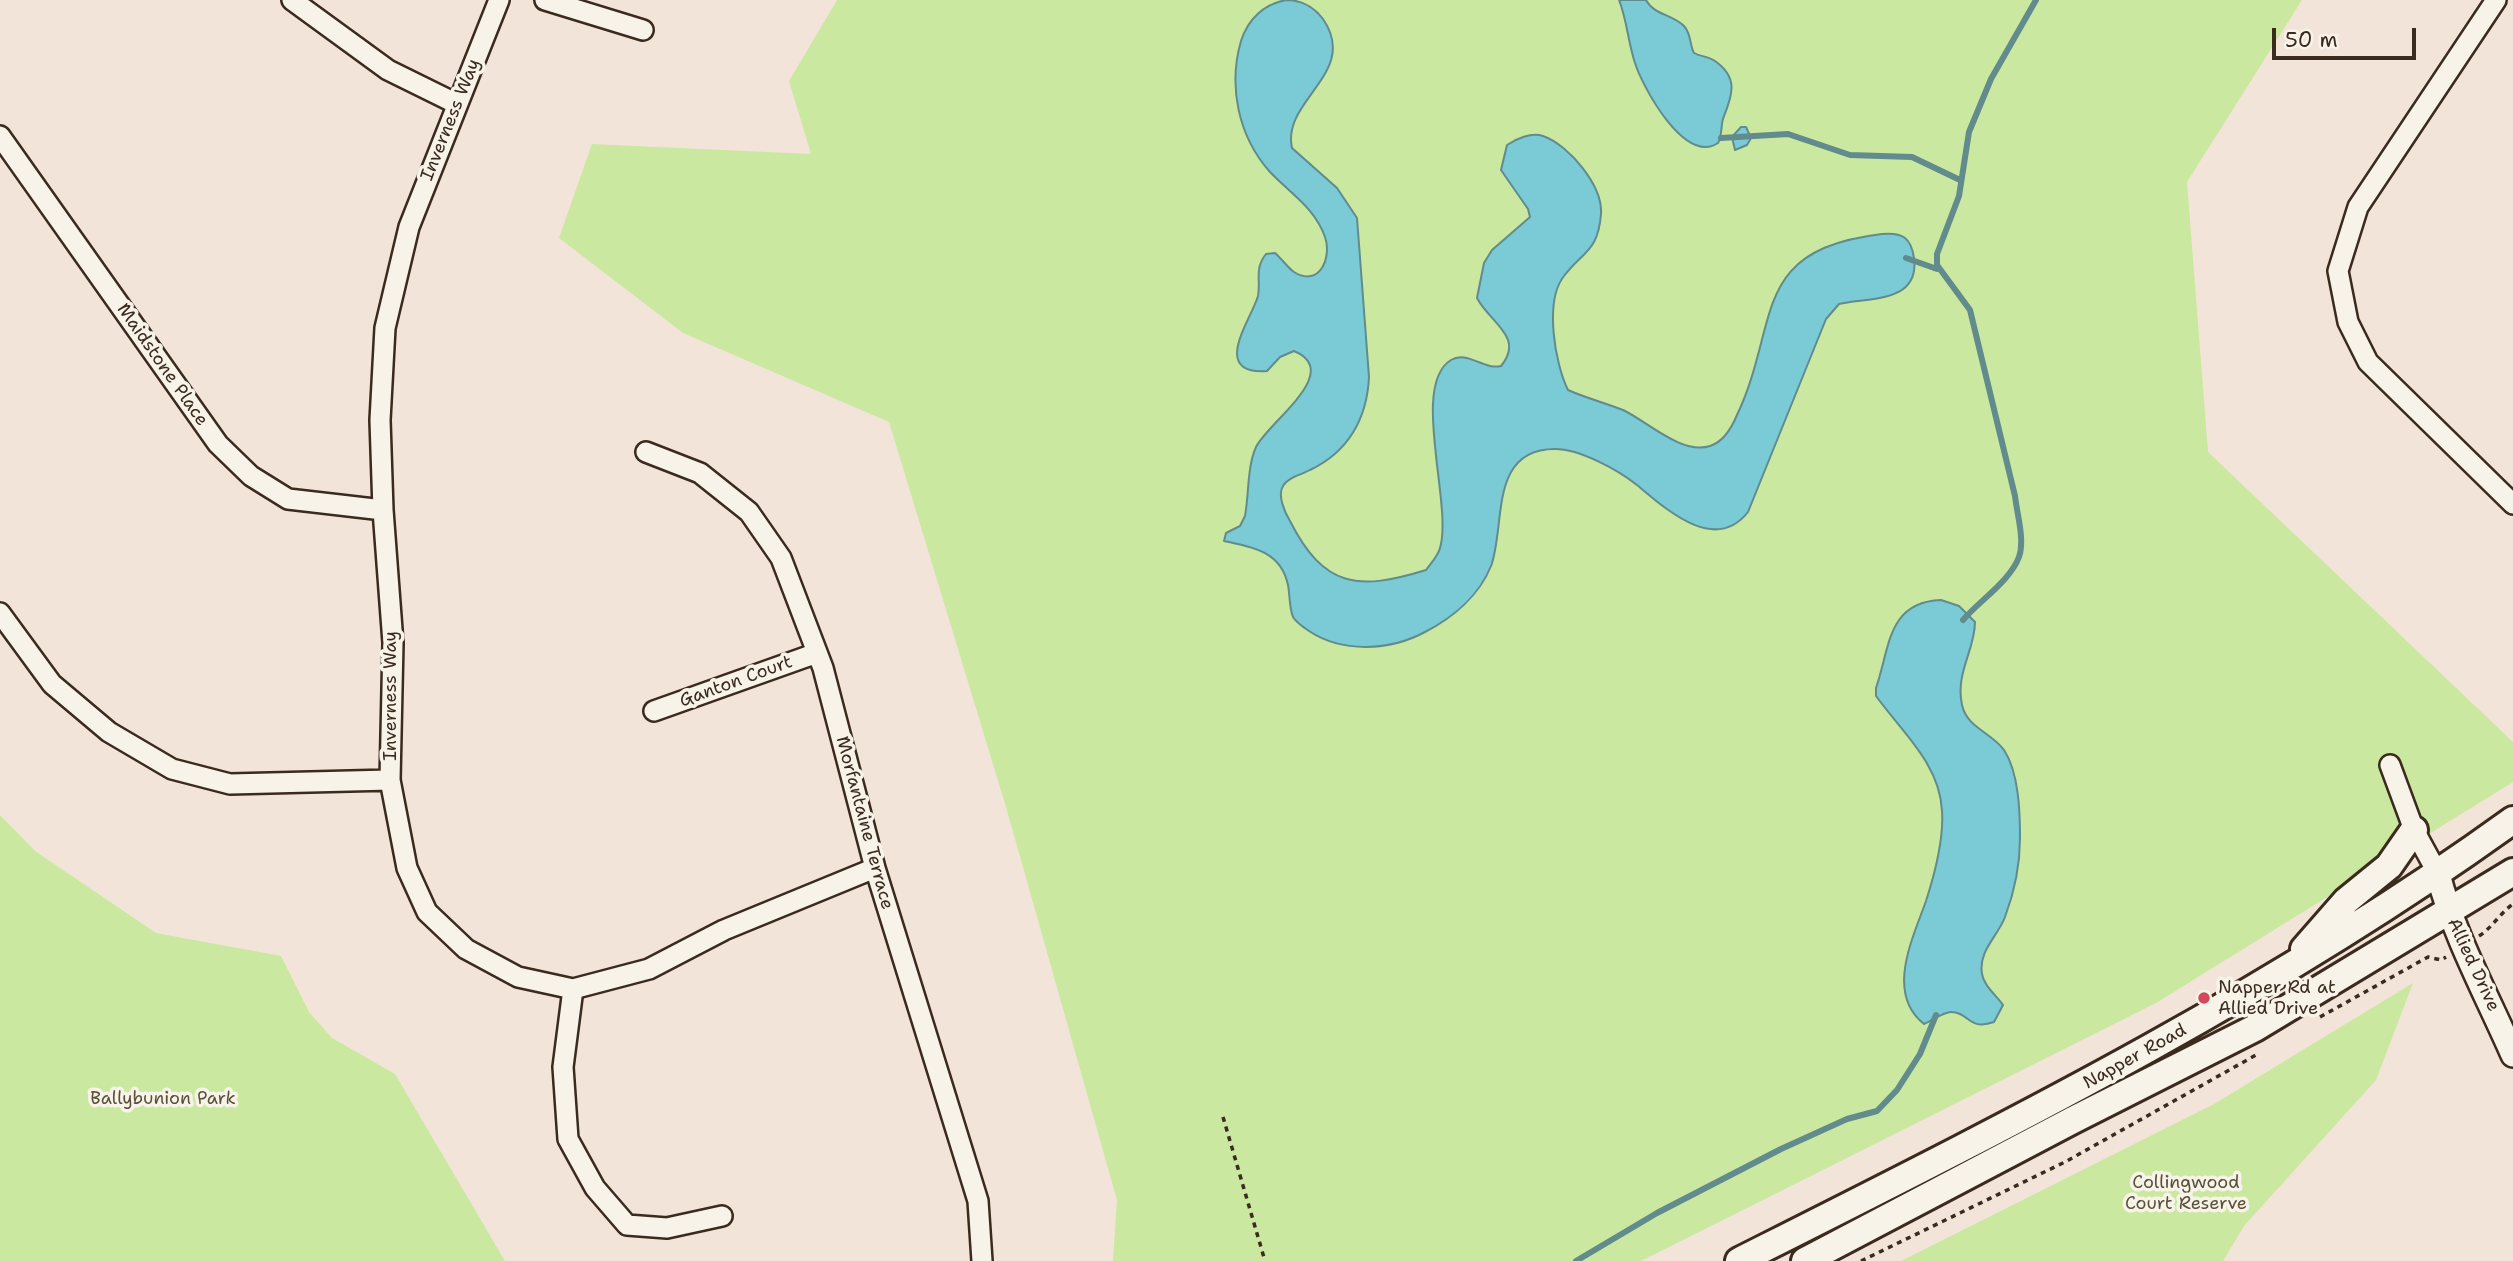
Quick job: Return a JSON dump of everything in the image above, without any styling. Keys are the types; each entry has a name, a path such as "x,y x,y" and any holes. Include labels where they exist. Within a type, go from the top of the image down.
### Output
{"main road":[{"name":"Napper Road","path":"1739,1261 2034,1112 2284,971 2438,874 2513,820"},
{"path":"2284,971 2346,901 2389,866 2414,830"},
{"name":"Napper Road","path":"1805,1261 2255,1028 2513,873"}],"street":[{"path":"292,0 388,70 457,104"},
{"name":"Inverness Way","path":"499,0 409,227 385,328 380,420 383,510 393,643 390,780 407,868 427,912 466,949 518,977 573,989 649,969 724,930 875,868"},
{"path":"545,0 643,30"},
{"path":"2496,0 2358,207 2338,271 2348,322 2368,362 2513,504"},
{"name":"Maidstone Place","path":"0,136 218,444 251,476 288,499 383,510"},
{"name":"Morfantaine Terrace","path":"646,452 700,473 749,512 781,558 817,653 875,868 978,1201 982,1261"},
{"path":"0,613 52,684 109,733 172,769 230,784 390,780"},
{"name":"Ganton Court","path":"654,711 817,653"},
{"path":"2389,765 2414,830 2438,874"},
{"name":"Allied Drive","path":"2438,874 2448,913 2466,946 2513,1055"},
{"path":"573,989 563,1068 568,1139 595,1188 627,1225 667,1228 722,1216"}],"path":[{"path":"2317,1019 2428,957 2441,960 2466,946 2488,930 2499,914 2513,904"},
{"path":"1861,1261 2065,1161 2257,1054"},
{"path":"1223,1117 1265,1261"}],"green space":[{"path":"837,0 2302,0 2187,182 2208,452 2513,742 2513,782 2156,1003 1641,1261 1113,1261 1117,1200 1006,807 889,422 683,333 559,238 592,144 811,154 789,81"},
{"name":"Ballybunion Park","path":"0,815 35,851 156,933 281,956 309,1012 332,1038 395,1074 505,1261 0,1261"},
{"name":"Collingwood Court Reserve","path":"2413,983 2376,1080 2244,1226 2223,1261 1901,1261 2214,1104"}],"water":[{"path":"1286,0 1302,3 1316,11 1332,38 1332,55 1327,71 1297,115 1292,131 1292,148 1337,188 1357,218 1369,377 1364,407 1345,444 1323,463 1288,480 1281,490 1286,513 1316,560 1345,579 1381,581 1426,570 1438,554 1443,529 1433,419 1434,394 1439,373 1451,360 1463,357 1501,366 1507,356 1509,347 1503,330 1477,298 1484,263 1492,250 1530,217 1528,209 1501,170 1507,145 1519,138 1534,135 1553,141 1573,157 1590,179 1600,203 1597,236 1564,276 1554,301 1556,349 1568,390 1623,410 1665,436 1688,446 1715,444 1723,438 1732,424 1750,381 1776,296 1789,274 1809,256 1839,243 1882,234 1901,235 1911,246 1914,273 1909,284 1889,296 1839,304 1826,319 1748,512 1735,524 1721,529 1706,529 1691,524 1662,506 1629,479 1598,461 1565,450 1534,452 1519,462 1509,475 1491,566 1472,596 1455,613 1425,632 1397,643 1366,647 1336,643 1302,626 1293,617 1288,585 1279,565 1264,552 1224,541 1226,533 1240,526 1245,516 1256,447 1298,398 1311,371 1307,360 1294,351 1280,357 1267,371 1250,370 1240,364 1237,355 1238,343 1258,296 1262,259 1266,254 1275,253 1294,272 1311,276 1322,268 1327,253 1325,237 1315,218 1270,172 1250,143 1243,127 1236,93 1237,58 1244,33 1264,9"},
{"path":"1619,0 1646,0 1654,9 1679,22 1688,33 1694,53 1712,59 1727,73 1732,86 1718,143 1705,147 1692,143 1667,121 1635,63"},
{"path":"1741,127 1746,127 1751,138 1747,145 1735,150 1732,137"},
{"path":"1941,600 1959,606 1975,622 1961,682 1962,705 1974,725 2004,750 2016,781 2019,805 2020,848 2014,888 2005,917 1986,951 1982,966 1985,982 2003,1005 1994,1022 1985,1024 1974,1023 1951,1012 1924,1024 1912,1011 1906,997 1904,981 1909,948 1933,879 1942,833 1942,811 1935,778 1927,763 1876,696 1876,688 1888,643 1900,618 1923,603"}],"waterway":[{"path":"1963,620 2015,566 2021,550 2021,535 2015,496 1970,310 1937,265 1937,254 1959,196 1969,132 1991,79 2036,0"},
{"path":"1721,138 1788,134 1850,155 1912,157 1960,180"},
{"path":"1906,258 1937,269"},
{"path":"1576,1261 1657,1213 1781,1149 1847,1119 1877,1111 1897,1090 1920,1054 1936,1015"}],"place":[{"name":"Napper Rd at Allied Drive","path":"2204,998"}]}
